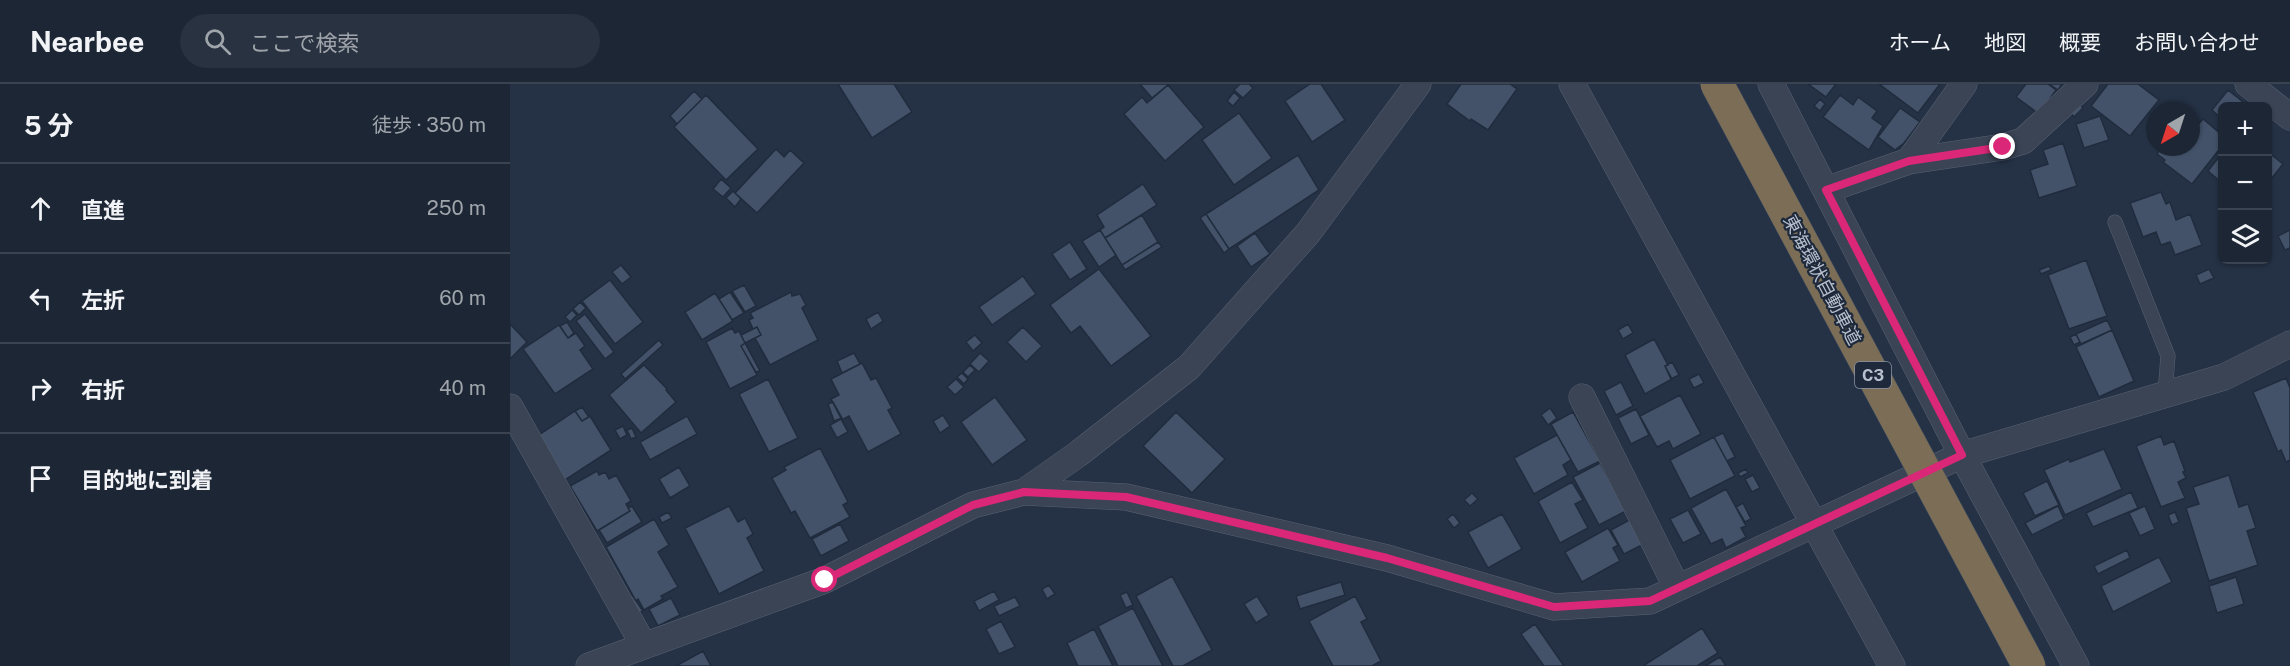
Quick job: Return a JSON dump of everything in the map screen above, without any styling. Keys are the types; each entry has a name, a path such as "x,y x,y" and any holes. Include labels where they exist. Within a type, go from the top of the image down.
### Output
{"highway":[{"name":"東海環状自動車道","path":"1717,84 2029,666"}],"street":[{"path":"1024,492 1078,454 1188,368 1308,233 1418,84"},
{"path":"1572,84 1892,666"},
{"path":"1771,84 1962,455 2076,666"},
{"path":"1909,161 1964,84"},
{"path":"1826,190 1909,161 2003,147 2023,141 2085,84"},
{"path":"2248,84 2290,117"},
{"path":"589,666 825,580 973,505 1024,492 1126,497 1387,558 1554,607 1650,601 1962,455 2224,376 2290,344"},
{"path":"1582,398 1677,588"},
{"path":"510,407 644,646"}],"lane":[{"path":"2115,222 2168,356 2165,394"}],"building":[{"path":"838,84 894,84 912,112 872,138"},
{"path":"1140,84 1169,84 1152,98"},
{"path":"1240,84 1249,84 1253,88 1243,98 1234,90"},
{"path":"1310,84 1321,84 1345,120 1312,142 1285,101"},
{"path":"1461,84 1510,84 1517,89 1488,130 1471,119 1470,121 1447,104"},
{"path":"1808,84 1836,84 1826,97"},
{"path":"1879,84 1940,84 1918,113"},
{"path":"2026,84 2048,84 2056,90 2039,114 2016,97"},
{"path":"2049,84 2062,84 2058,90"},
{"path":"2108,84 2138,84 2159,100 2146,102 2146,116 2130,136 2091,106"},
{"path":"1168,85 1204,127 1165,161 1124,114 1142,97 1147,103"},
{"path":"2228,90 2243,102 2218,102"},
{"path":"694,91 702,99 677,124 670,116"},
{"path":"1234,92 1240,98 1233,106 1227,101"},
{"path":"706,95 758,149 726,180 674,127"},
{"path":"1840,95 1853,105 1858,97 1877,111 1872,118 1883,126 1869,150 1823,117"},
{"path":"1820,99 1825,104 1820,111 1814,106"},
{"path":"2078,102 2083,108 2074,117 2069,111"},
{"path":"2218,102 2218,115 2212,110"},
{"path":"1900,108 1920,122 1904,143 1895,150 1878,137"},
{"path":"1239,113 1272,158 1234,185 1202,140"},
{"path":"2100,116 2109,140 2084,148 2076,124"},
{"path":"2203,119 2218,132 2218,151 2192,184 2163,162 2165,160 2160,156 2200,156 2200,122"},
{"path":"2063,143 2077,186 2039,198 2030,170 2048,164 2043,150"},
{"path":"776,149 784,157 790,150 804,163 757,213 735,193"},
{"path":"1298,155 1319,190 1229,249 1206,214"},
{"path":"2272,155 2283,164 2272,178"},
{"path":"2218,158 2218,180 2208,171"},
{"path":"721,179 731,188 723,197 713,189"},
{"path":"1143,184 1157,205 1105,238 1100,230 1104,227 1097,215"},
{"path":"733,191 741,199 735,207 726,198"},
{"path":"2161,192 2166,204 2170,202 2176,220 2190,214 2202,245 2175,255 2170,242 2161,245 2156,232 2143,237 2130,203"},
{"path":"1206,214 1229,249 1224,253 1200,218"},
{"path":"1142,215 1158,242 1122,265 1105,238"},
{"path":"1100,230 1116,255 1099,267 1082,241"},
{"path":"2290,230 2290,248 2285,250 2278,236"},
{"path":"1255,233 1270,254 1251,267 1237,246"},
{"path":"1070,242 1087,269 1070,280 1052,254"},
{"path":"1158,242 1162,247 1125,270 1122,265"},
{"path":"2086,260 2107,316 2069,329 2048,275"},
{"path":"621,265 631,277 622,284 612,272"},
{"path":"2049,266 2051,270 2041,274 2039,270"},
{"path":"1099,269 1151,336 1111,366 1080,326 1071,333 1050,305"},
{"path":"2209,269 2214,278 2200,284 2196,275"},
{"path":"1023,276 1036,294 992,325 979,307"},
{"path":"610,280 643,322 615,344 582,301"},
{"path":"744,285 756,306 745,312 732,291"},
{"path":"730,292 744,313 732,320 719,299"},
{"path":"791,292 792,296 800,294 806,305 802,308 818,340 770,365 755,338 761,335 757,327 753,329 749,320 753,318 750,313"},
{"path":"715,293 733,321 702,340 685,312"},
{"path":"580,302 586,308 579,315 573,309"},
{"path":"572,310 577,315 570,322 565,317"},
{"path":"878,312 883,321 871,329 866,319"},
{"path":"585,314 614,352 605,359 576,321"},
{"path":"2107,320 2112,330 2081,344 2076,334"},
{"path":"567,322 574,333 568,338 560,326"},
{"path":"510,324 527,342 510,359"},
{"path":"1628,324 1633,333 1623,339 1618,330"},
{"path":"559,325 568,338 576,333 585,346 580,350 593,369 555,394 523,349"},
{"path":"757,327 761,335 745,343 741,335"},
{"path":"1023,327 1042,346 1026,362 1007,342"},
{"path":"732,328 735,333 739,331 745,343 741,346 757,375 730,389 706,342"},
{"path":"2112,330 2134,381 2099,397 2076,347"},
{"path":"2076,334 2080,342 2074,345 2070,337"},
{"path":"975,335 982,343 973,351 966,342"},
{"path":"1654,339 1668,365 1665,366 1672,379 1645,394 1625,355"},
{"path":"659,340 663,345 625,379 621,374"},
{"path":"745,343 760,371 756,372 741,346"},
{"path":"854,353 860,364 842,373 837,361"},
{"path":"980,353 989,361 979,372 970,364"},
{"path":"1672,362 1679,375 1671,379 1665,366"},
{"path":"862,363 871,380 876,378 892,408 888,410 901,434 868,452 849,416 842,420 831,399 839,395 831,379"},
{"path":"644,365 676,402 641,433 609,395"},
{"path":"970,365 975,370 968,377 963,372"},
{"path":"962,373 968,379 964,384 957,377"},
{"path":"1699,374 1704,383 1694,388 1689,379"},
{"path":"2286,378 2290,388 2290,460 2286,462 2281,450 2278,452 2253,392"},
{"path":"768,379 798,438 769,452 739,394"},
{"path":"956,379 964,387 955,395 947,387"},
{"path":"1621,382 1633,406 1616,415 1604,391"},
{"path":"1680,395 1701,434 1673,449 1669,441 1657,447 1640,416"},
{"path":"995,397 1027,440 992,465 961,422"},
{"path":"833,402 842,418 834,421 828,404"},
{"path":"582,407 589,417 582,421 575,411"},
{"path":"1550,408 1557,418 1548,425 1541,415"},
{"path":"1636,409 1649,435 1631,444 1618,418"},
{"path":"575,411 582,421 590,416 611,450 565,480 539,435"},
{"path":"1176,412 1225,459 1192,493 1143,446"},
{"path":"1573,412 1600,461 1578,472 1551,424"},
{"path":"943,415 950,426 940,433 933,421"},
{"path":"687,416 697,434 650,460 640,442"},
{"path":"841,419 848,432 837,438 830,425"},
{"path":"623,426 627,435 620,439 615,430"},
{"path":"632,428 636,437 631,439 627,430"},
{"path":"1723,433 1735,457 1727,461 1714,437"},
{"path":"1557,435 1571,460 1563,465 1568,475 1534,494 1514,458"},
{"path":"2161,436 2164,445 2174,441 2186,478 2178,482 2185,498 2161,507 2136,446"},
{"path":"1714,437 1735,476 1690,499 1670,460"},
{"path":"820,448 848,502 843,505 850,517 810,538 795,511 791,513 772,478 786,470 784,467"},
{"path":"2104,449 2122,489 2065,515 2044,470 2069,459 2070,462"},
{"path":"1600,463 1626,511 1599,525 1573,477"},
{"path":"679,467 690,486 670,498 659,479"},
{"path":"1746,469 1748,473 1740,477 1738,473"},
{"path":"597,471 599,475 605,472 609,479 616,475 631,501 626,504 630,511 597,531 570,486"},
{"path":"1753,475 1760,488 1752,492 1745,479"},
{"path":"2229,475 2239,507 2248,504 2256,528 2247,531 2258,565 2209,581 2186,508 2199,504 2193,487"},
{"path":"2047,481 2059,505 2035,516 2023,493"},
{"path":"1572,482 1583,500 1575,504 1588,528 1560,543 1538,501"},
{"path":"1726,489 1746,526 1741,528 1746,537 1726,548 1722,539 1711,544 1691,508"},
{"path":"2131,492 2138,508 2093,527 2086,513"},
{"path":"1472,493 1478,499 1470,506 1464,500"},
{"path":"1743,503 1751,519 1745,522 1736,507"},
{"path":"632,506 642,522 607,543 599,530 630,511 628,508"},
{"path":"729,506 738,522 745,518 753,534 747,538 764,571 719,594 685,528"},
{"path":"2058,506 2064,519 2032,535 2025,523"},
{"path":"2145,506 2155,529 2140,536 2129,513"},
{"path":"1688,510 1701,534 1683,543 1670,519"},
{"path":"668,512 672,518 662,523 659,517"},
{"path":"2175,512 2179,522 2172,525 2168,515"},
{"path":"1453,514 1460,523 1454,528 1447,519"},
{"path":"1502,514 1522,549 1488,568 1468,532"},
{"path":"654,519 669,545 658,552 678,587 661,596 663,599 644,610 638,599 636,601 606,547"},
{"path":"1631,519 1644,544 1624,554 1611,530"},
{"path":"840,524 849,541 821,556 812,539"},
{"path":"1608,528 1618,545 1613,548 1620,561 1582,582 1565,552"},
{"path":"2127,550 2130,558 2098,574 2094,566"},
{"path":"2159,557 2172,582 2113,612 2101,586"},
{"path":"1172,576 1212,650 1183,666 1173,666 1136,596"},
{"path":"2236,577 2244,604 2217,613 2209,586"},
{"path":"1341,582 1345,595 1300,609 1296,596"},
{"path":"1049,585 1055,594 1047,599 1042,589"},
{"path":"994,591 999,600 979,611 974,601"},
{"path":"1127,592 1133,605 1126,608 1120,595"},
{"path":"632,595 643,611 637,614 629,597"},
{"path":"1257,596 1269,615 1256,623 1244,604"},
{"path":"1355,596 1367,619 1361,622 1381,661 1372,666 1333,666 1309,621"},
{"path":"1015,597 1020,606 999,616 994,606"},
{"path":"671,598 680,615 658,626 649,609"},
{"path":"1133,608 1163,666 1118,666 1098,626"},
{"path":"1001,621 1015,647 999,654 986,629"},
{"path":"1535,624 1564,666 1544,666 1521,634"},
{"path":"1702,628 1718,653 1697,666 1643,666"},
{"path":"1094,629 1113,666 1078,666 1067,643"},
{"path":"703,651 711,666 676,666"},
{"path":"1720,657 1726,666 1705,666"}],"route":[{"path":"825,580 973,505 1024,492 1126,497 1387,558 1554,607 1650,601 1962,455 1826,190 1909,161 2003,147"}]}
